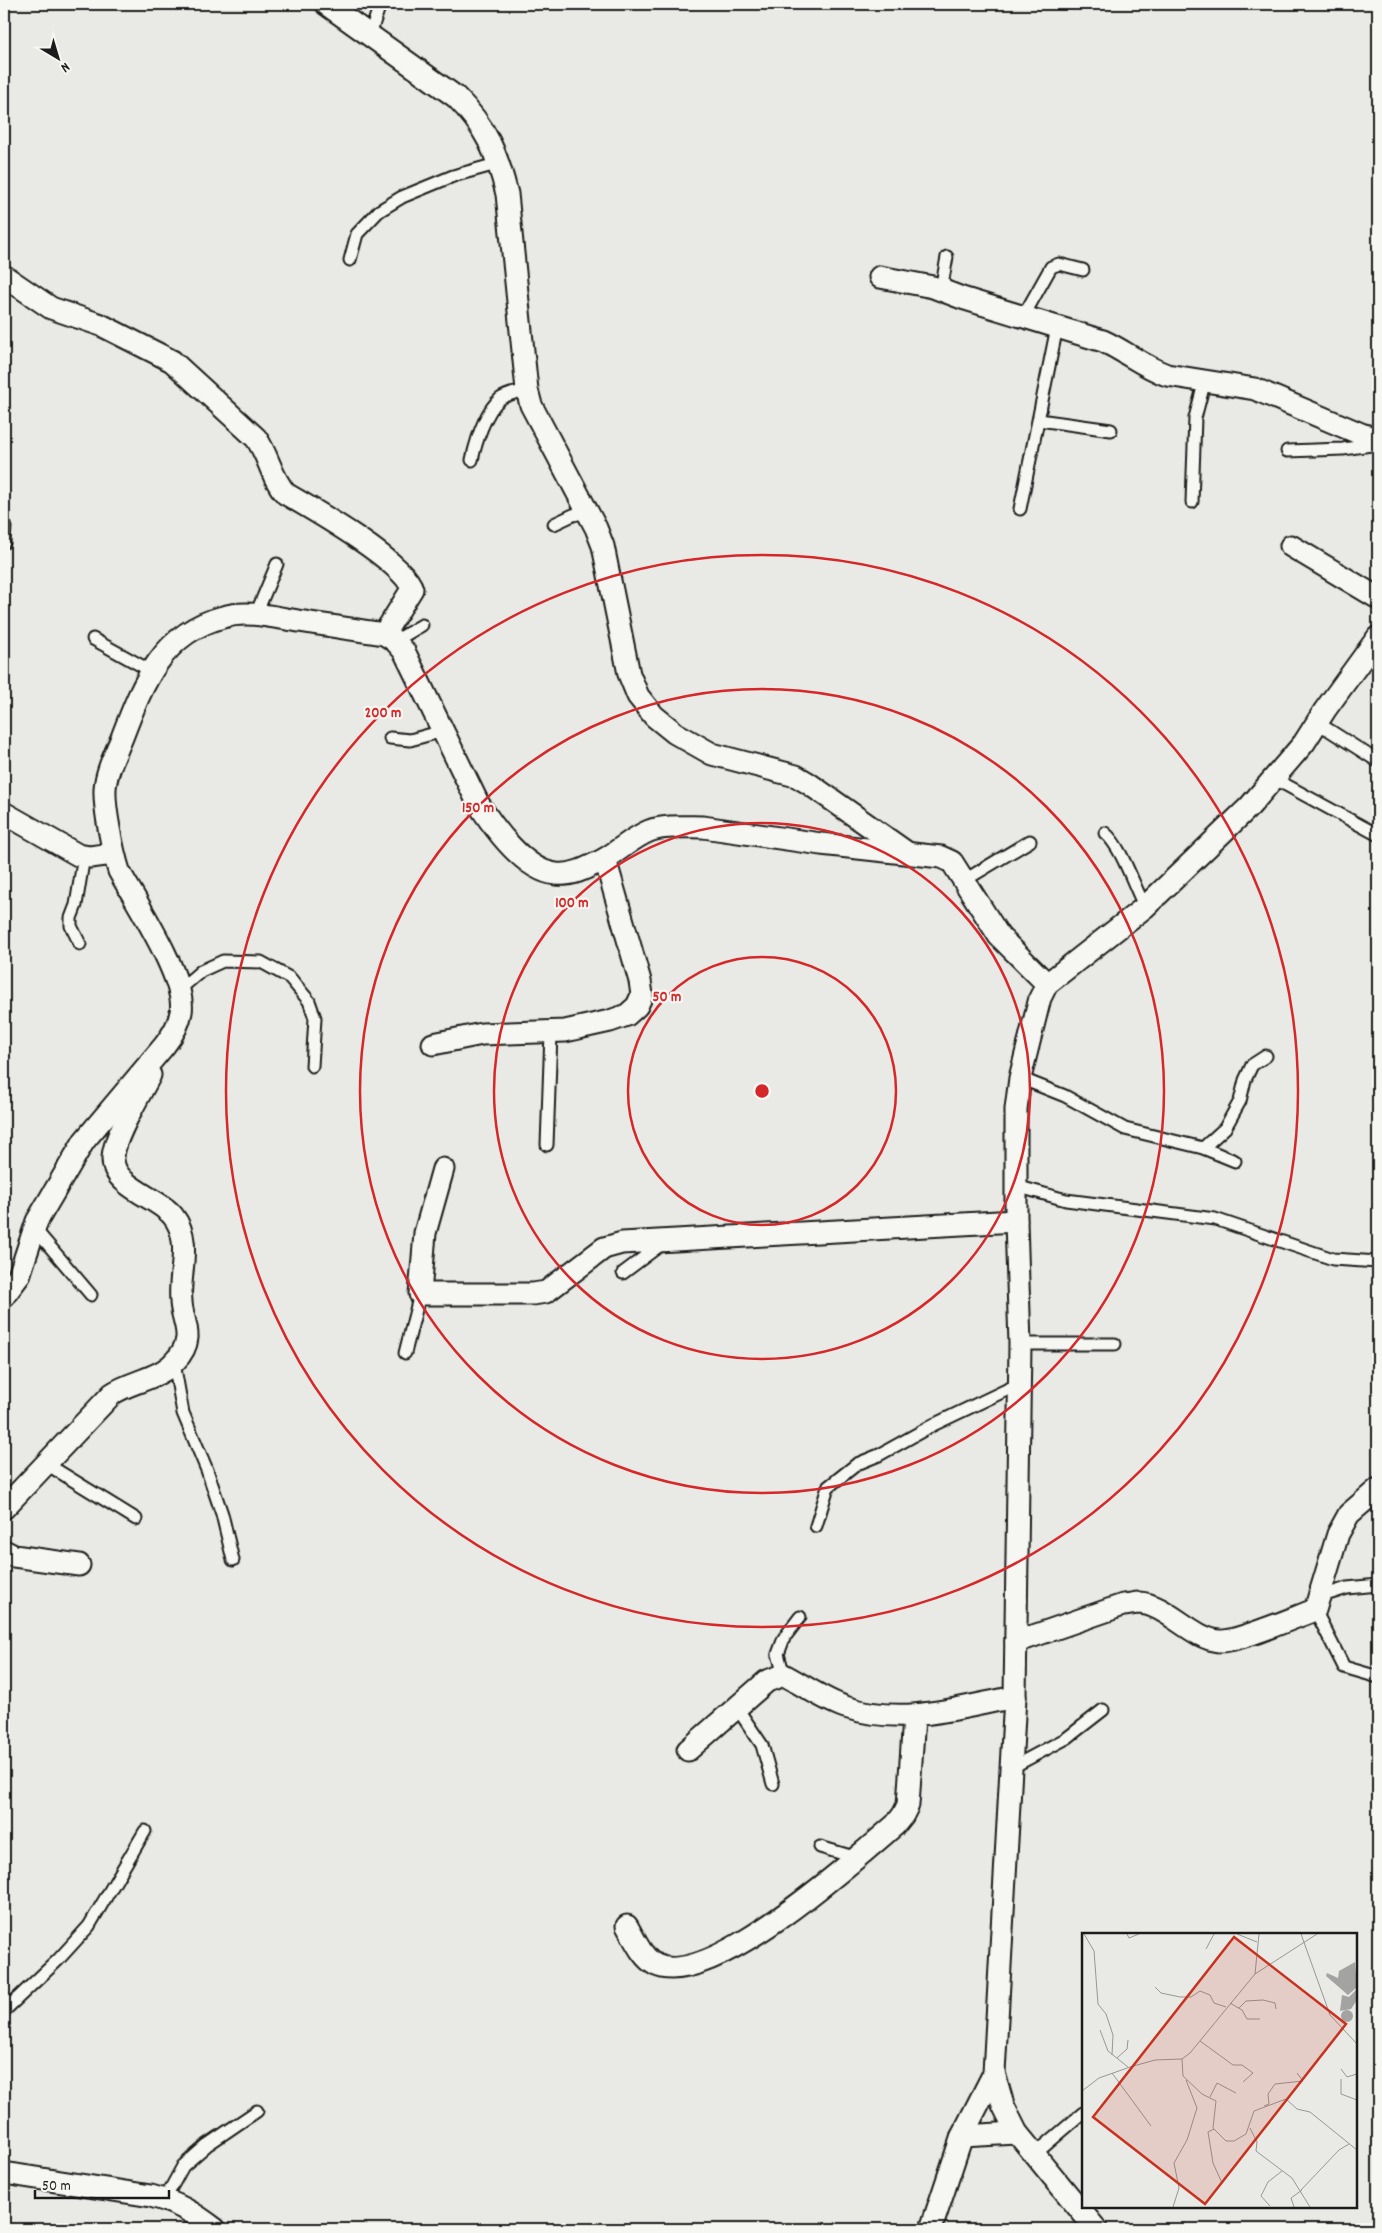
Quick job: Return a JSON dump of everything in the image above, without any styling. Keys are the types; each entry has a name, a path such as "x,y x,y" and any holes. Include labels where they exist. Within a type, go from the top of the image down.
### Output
{"street":[{"path":"326,4 456,97 472,113 488,135 500,163 507,194 527,390 532,405 588,512 603,546 629,674 638,696 654,716 675,733 712,754 796,776 908,853"},
{"path":"4,276 51,308 101,325 172,361 256,438 264,448 278,485 286,494 354,536 407,577 412,589 390,637"},
{"path":"880,277 933,287 946,293 1116,347 1154,370 1167,375 1255,389 1360,434 1378,439"},
{"path":"1291,546 1378,598"},
{"path":"4,1296 19,1276 34,1228 84,1141 175,1032 182,1011 180,989 173,970 119,871 113,854 105,790 108,772 141,687 156,662 175,641 198,626 223,617 248,613 390,637 404,651 478,804 517,852 535,866 556,874 579,871 605,859 651,830 687,827 941,857 952,862 1000,936 1047,984"},
{"path":"1096,2229 1017,2133 1003,2105 994,2073 1015,1697 1020,1344 1016,1221 1016,1109 1020,1078 1040,998 1047,984 1145,907 1213,844 1275,779 1318,723 1325,710 1378,637"},
{"path":"4,813 78,855 90,858 113,854"},
{"path":"433,1044 482,1034 551,1032 601,1023 627,1015 637,1006 642,994 640,981 605,859"},
{"path":"4,1508 112,1394 124,1386 162,1372 174,1363 184,1351 187,1336 181,1302 184,1251 179,1224 166,1209 124,1181 116,1172 112,1159 115,1144 164,1046"},
{"path":"442,1169 425,1233 420,1294 532,1294 546,1292 604,1248 622,1243 1016,1221"},
{"path":"1016,1642 1123,1605 1140,1603 1155,1608 1204,1637 1220,1641 1236,1639 1317,1604 1338,1534 1349,1514 1378,1490"},
{"path":"4,1551 14,1556 79,1565"},
{"path":"688,1750 767,1682 784,1675 844,1707 878,1715 914,1717 1015,1697"},
{"path":"627,1926 641,1951 654,1964 667,1968 694,1965 738,1944 777,1921 857,1858 904,1815 908,1805 914,1717"},
{"path":"931,2229 962,2136 994,2073"},
{"path":"962,2136 1017,2133"},
{"path":"4,2173 174,2202 197,2215 215,2229"}],"lane":[{"path":"370,35 380,4"},
{"path":"350,260 357,234 379,211 402,197 453,176 500,163"},
{"path":"946,293 943,279 947,257"},
{"path":"1023,317 1051,267 1059,264 1083,270"},
{"path":"1020,509 1057,327"},
{"path":"1192,502 1195,418 1205,380"},
{"path":"472,460 477,439 500,399 527,390"},
{"path":"1039,420 1111,430"},
{"path":"1287,451 1343,449 1378,444"},
{"path":"554,524 573,515 588,512"},
{"path":"4,522 6,527 4,543"},
{"path":"256,614 278,564"},
{"path":"390,637 422,625"},
{"path":"93,638 151,671"},
{"path":"1318,723 1376,760"},
{"path":"390,738 410,740 443,731"},
{"path":"1275,779 1378,834"},
{"path":"1105,833 1111,838 1121,854 1145,907"},
{"path":"964,880 1030,840"},
{"path":"80,944 71,926 71,918 76,905 84,856"},
{"path":"180,989 201,971 223,961 261,962 290,978 309,1001 315,1018 312,1066"},
{"path":"547,1144 551,1032"},
{"path":"1204,1148 1225,1128 1240,1101 1245,1080 1252,1065 1266,1056"},
{"path":"1020,1078 1065,1096 1125,1129 1204,1148 1235,1161"},
{"path":"1016,1186 1066,1200 1215,1219 1333,1259 1378,1262"},
{"path":"34,1228 91,1295"},
{"path":"623,1273 667,1241"},
{"path":"405,1353 420,1294"},
{"path":"1020,1344 1114,1344"},
{"path":"174,1363 183,1413 207,1470 222,1514 233,1560"},
{"path":"816,1526 828,1487 857,1464 879,1455 1019,1384"},
{"path":"45,1464 136,1520"},
{"path":"1378,1585 1347,1588 1317,1604 1344,1667 1378,1678"},
{"path":"784,1675 778,1654 784,1638 800,1617"},
{"path":"737,1708 762,1745 773,1784"},
{"path":"1011,1768 1067,1738 1103,1710"},
{"path":"4,2011 58,1960 89,1926 145,1831"},
{"path":"820,1847 857,1858"},
{"path":"165,2200 184,2166 207,2145 257,2111"},
{"path":"1035,2154 1082,2115"}]}
